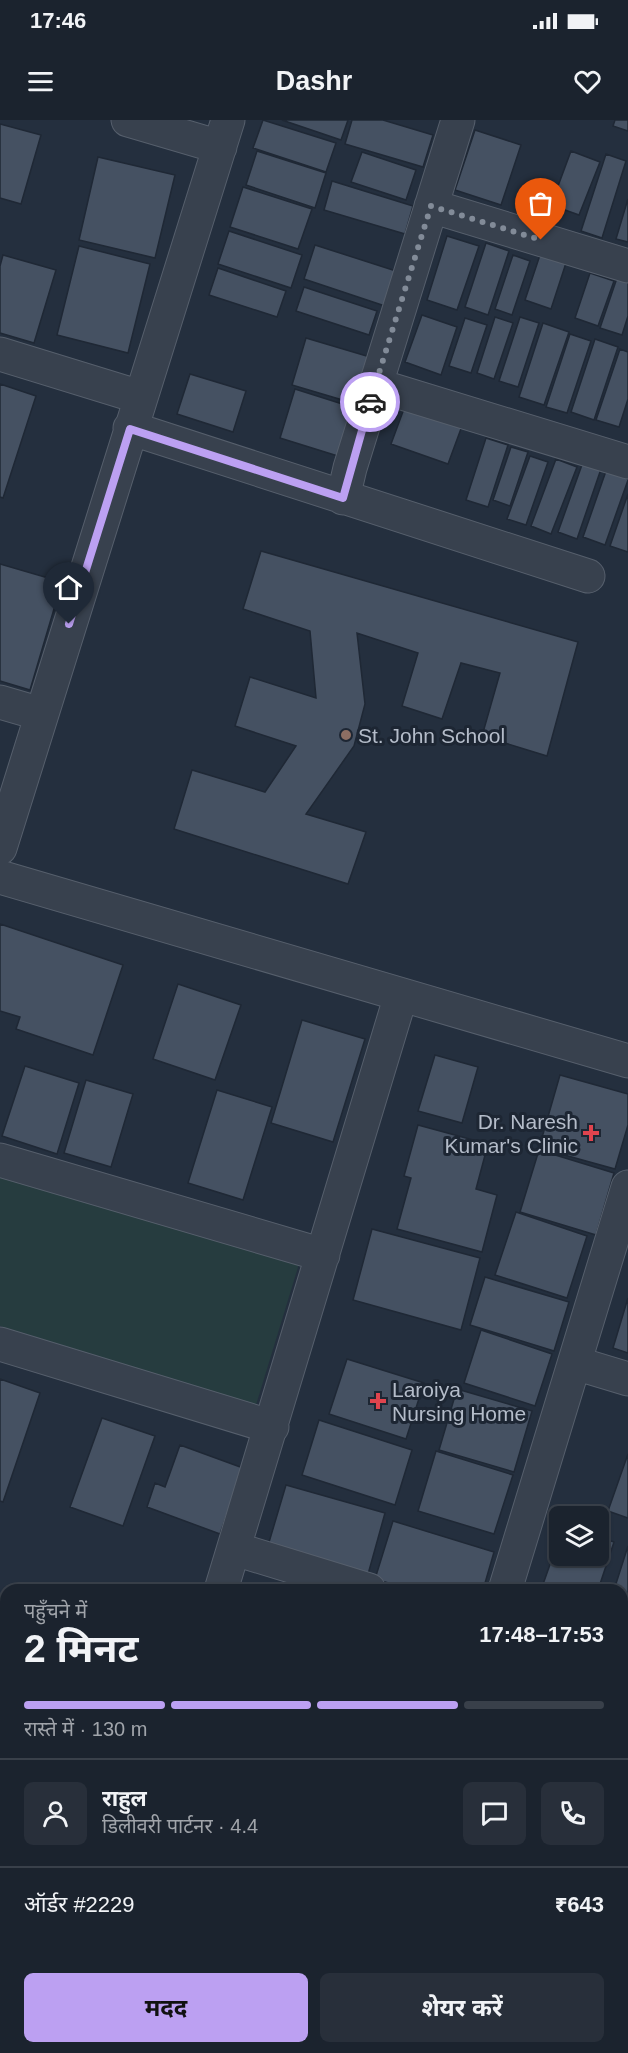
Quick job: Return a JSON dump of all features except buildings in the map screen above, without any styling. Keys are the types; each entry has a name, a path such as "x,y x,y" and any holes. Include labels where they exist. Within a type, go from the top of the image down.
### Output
{"street":[{"path":"0,848 224,134 128,120"},
{"path":"343,498 350,468 458,120"},
{"path":"431,206 628,266"},
{"path":"0,354 140,398"},
{"path":"376,385 628,462"},
{"path":"130,429 588,576"},
{"path":"0,702 41,714"},
{"path":"0,877 628,1061"},
{"path":"223,1584 401,995"},
{"path":"0,1160 323,1255"},
{"path":"506,1584 628,1187"},
{"path":"0,1344 272,1426"},
{"path":"575,1363 628,1378"},
{"path":"234,1549 349,1584"}],"green space":[{"path":"0,1171 299,1264 256,1405 0,1326"}],"way so far":[{"path":"370,402 431,206 541,240"}],"place":[{"name":"St. John School","path":"346,735"},
{"name":"Dr. Naresh Kumar's Clinic","path":"591,1133"},
{"name":"Laroiya Nursing Home","path":"378,1401"}],"route":[{"path":"69,624 130,429 343,498 370,402"}]}
